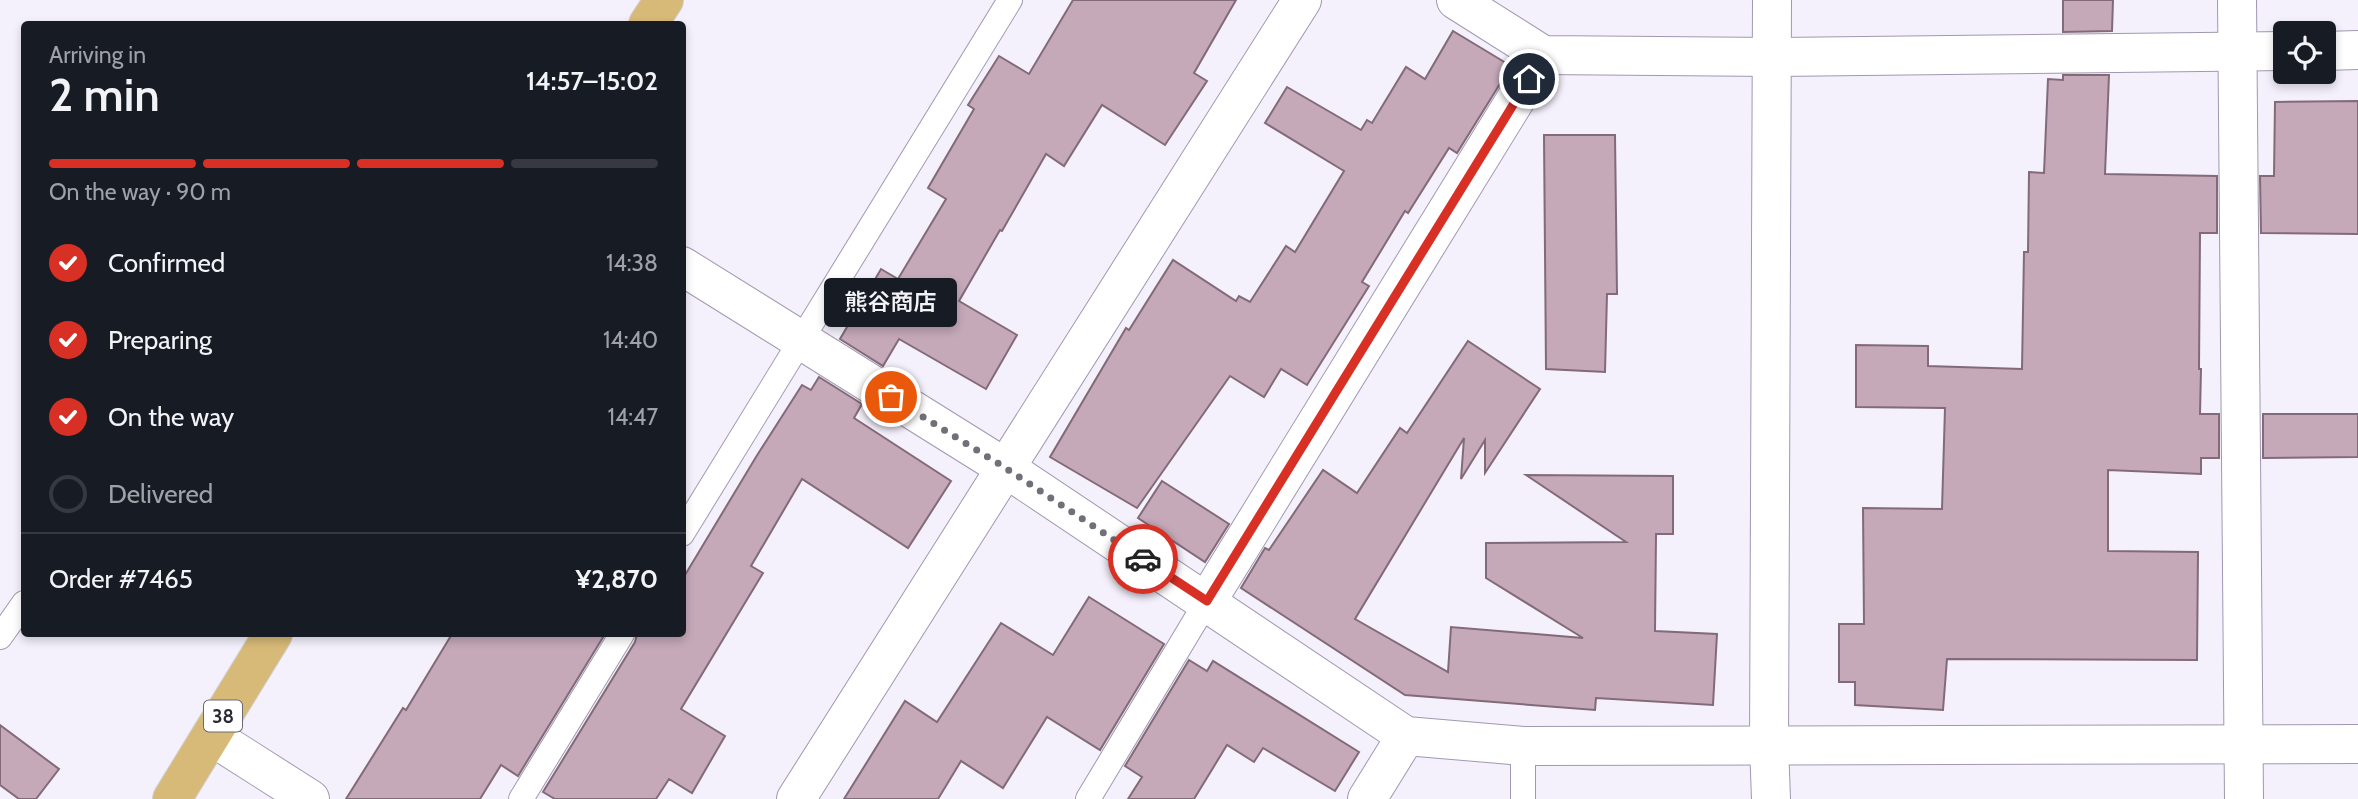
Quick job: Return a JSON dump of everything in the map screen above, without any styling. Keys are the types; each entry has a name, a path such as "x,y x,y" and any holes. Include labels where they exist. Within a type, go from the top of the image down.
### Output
{"highway":[{"path":"650,21 664,0"},
{"name":"38","path":"172,799 211,736 263,637"}],"street":[{"path":"796,799 1302,0"},
{"path":"1456,0 1544,55 1773,57 2273,51"},
{"path":"1771,799 1772,0"},
{"path":"2236,0 2244,799"},
{"path":"2336,51 2358,50"},
{"path":"1207,601 1544,55"},
{"path":"686,268 1004,467 1406,736 1523,746 2358,744"},
{"path":"211,736 310,799"},
{"path":"1367,799 1406,736"}],"lane":[{"path":"686,527 1010,0"},
{"path":"1088,799 1207,601"},
{"path":"0,637 21,607"},
{"path":"521,799 620,637"},
{"path":"1523,746 1523,799"}],"building":[{"path":"1073,0 1236,0 1194,73 1207,81 1165,145 1102,105 1064,166 1046,154 959,301 1017,335 986,389 899,339 883,366 840,339 881,269 898,279 946,199 928,188 974,109 968,105 999,56 1029,74"},
{"path":"2063,0 2113,0 2112,31 2063,32"},
{"path":"1453,31 1511,66 1457,153 1449,148 1408,213 1405,211 1362,282 1369,286 1307,385 1281,369 1264,397 1230,376 1137,508 1050,457 1126,328 1129,330 1173,260 1236,301 1239,296 1250,302 1286,246 1295,252 1344,171 1265,123 1287,87 1361,130 1367,120 1372,123 1406,67 1425,79"},
{"path":"2063,75 2109,75 2105,174 2217,176 2217,233 2200,233 2199,369 2200,414 2219,414 2219,458 2201,458 2201,474 2108,470 2108,551 2198,552 2197,660 1947,659 1943,710 1855,705 1855,682 1839,682 1839,624 1864,624 1863,508 1942,509 1945,408 1856,407 1856,345 1928,346 1928,366 2022,369 2024,252 2028,252 2029,172 2044,173 2048,79 2063,80"},
{"path":"2358,101 2358,234 2261,233 2260,176 2274,176 2275,102"},
{"path":"1544,135 1615,135 1617,294 1607,294 1605,372 1546,369"},
{"path":"1468,341 1540,389 1485,473 1485,440 1461,479 1464,438 1355,619 1448,672 1451,627 1583,638 1486,578 1486,543 1626,542 1526,475 1673,476 1673,534 1656,534 1655,631 1717,634 1713,705 1596,698 1595,710 1405,695 1241,588 1265,548 1269,550 1323,470 1357,493 1400,428 1407,433"},
{"path":"819,377 862,404 854,418 951,481 908,548 802,479 751,566 763,573 681,709 725,736 692,793 669,779 656,799 555,799 543,792 636,637 686,637 686,573 802,385 811,390"},
{"path":"2263,414 2358,414 2358,457 2263,458"},
{"path":"1162,481 1229,524 1205,562 1138,518"},
{"path":"1089,597 1164,644 1100,750 1047,717 1003,788 961,761 938,799 844,799 905,701 937,722 1001,623 1053,655"},
{"path":"450,637 603,637 518,776 501,765 480,799 346,799 403,708 406,710"},
{"path":"1189,660 1207,671 1213,661 1359,752 1335,791 1263,748 1254,762 1227,745 1194,799 1128,799 1142,777 1125,766"},
{"path":"0,725 59,769 36,799 19,799 0,785"}],"way so far":[{"path":"891,397 1004,467 1143,559"}],"place":[{"name":"熊谷商店","path":"891,397"}],"route":[{"path":"1143,559 1207,601 1529,79"}]}
